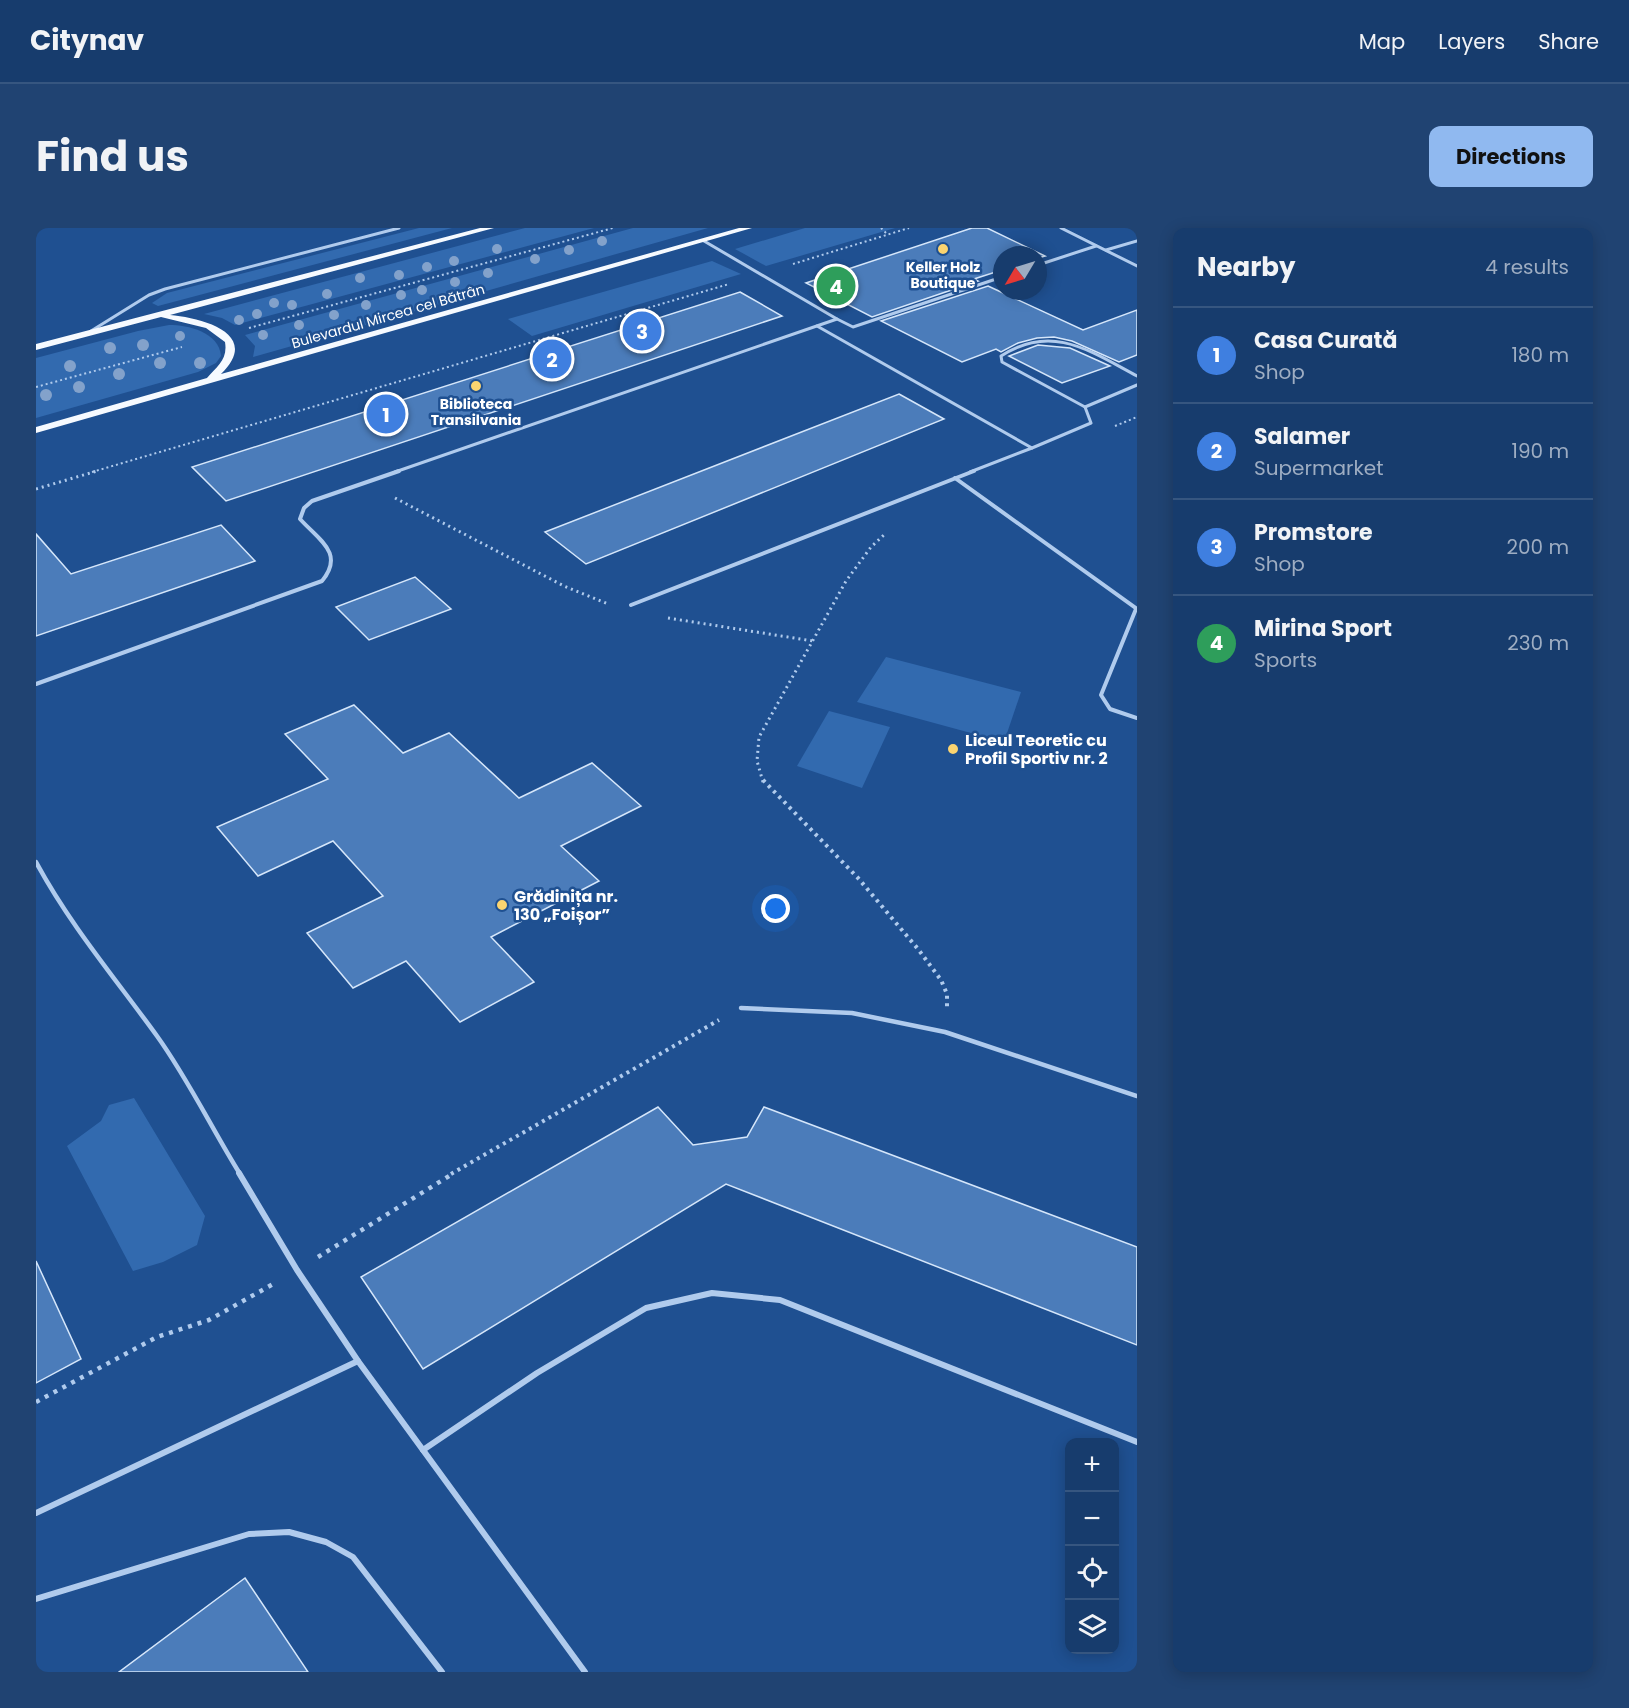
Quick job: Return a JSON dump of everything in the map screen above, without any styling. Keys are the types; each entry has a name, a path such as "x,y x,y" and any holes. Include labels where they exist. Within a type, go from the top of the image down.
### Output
{"main road":[{"path":"36,347 489,228"},
{"name":"Bulevardul Mircea cel Bătrân","path":"36,430 748,228"},
{"path":"149,317 195,321 212,327 224,335 232,346 232,357 224,369 210,380"}],"lane":[{"path":"87,334 149,296 165,289 399,228"},
{"path":"1061,228 1137,266"},
{"path":"704,241 853,327 993,280"},
{"path":"1106,250 1137,241"},
{"path":"1047,263 1096,246"},
{"path":"36,684 321,581 331,572 335,563 332,553 300,519 301,513 312,501 837,319"},
{"path":"816,326 1032,448"},
{"path":"631,605 1091,423 1085,407 1002,362 1001,356 1029,342 1041,338 1059,339 1137,376"},
{"path":"1085,407 1137,385"},
{"path":"955,478 1137,609 1101,695 1104,705 1113,711 1137,718"},
{"path":"36,862 59,904 81,936 158,1038 297,1270 358,1361 585,1672"},
{"path":"741,1008 852,1013 945,1032 1137,1096"},
{"path":"423,1450 537,1372 646,1308 712,1293 780,1300 1137,1442"},
{"path":"36,1513 358,1361"},
{"path":"36,1599 249,1534 289,1532 326,1542 353,1557 442,1672"}],"path":[{"path":"240,330 613,228"},
{"path":"881,228 888,235"},
{"path":"36,489 909,228"},
{"path":"36,387 190,345"},
{"path":"1106,430 1137,417"},
{"path":"366,482 564,586 609,604"},
{"path":"889,531 872,547 846,581 759,737 756,753 758,769 764,784 858,878 941,980 947,994 945,1032"},
{"path":"667,618 722,629 758,631 813,641"},
{"path":"36,1402 157,1336 209,1320 297,1270 410,1198 741,1008"}],"shaded area":[{"path":"419,228 452,228 158,306 152,303 167,293"},
{"path":"525,228 594,228 235,325 222,318 204,314"},
{"path":"633,228 708,228 253,357 255,346 245,335"},
{"path":"805,228 895,228 766,266 735,249"},
{"path":"712,261 741,274 532,336 508,319"},
{"path":"169,325 193,328 209,336 215,341 221,356 216,363 198,372 36,418 36,358"},
{"path":"886,657 1021,692 1004,742 857,702"},
{"path":"829,711 890,727 862,788 797,766"},
{"path":"134,1098 205,1216 197,1245 163,1262 133,1271 67,1146 101,1121 109,1105"}],"building":[{"path":"972,228 987,228 1024,246 993,246 993,273 974,279 978,281 872,317 806,283"},
{"path":"988,286 993,288 993,300 1018,300 1083,330 1137,310 1137,355 1119,362 1072,341 1054,337 1037,338 1018,343 1001,352 996,349 962,362 881,321"},
{"path":"740,292 782,316 226,501 192,467"},
{"path":"1038,345 1070,348 1110,366 1062,383 1009,356"},
{"path":"899,394 944,419 586,564 545,532"},
{"path":"221,525 255,561 36,636 36,534 71,574"},
{"path":"415,577 451,609 369,640 336,607"},
{"path":"354,705 403,753 449,733 519,798 592,763 641,806 561,846 599,881 491,937 534,982 460,1022 406,961 353,988 307,933 383,896 333,841 258,876 217,827 328,779 285,734"},
{"path":"658,1107 693,1145 747,1137 764,1107 1137,1247 1137,1345 726,1184 423,1369 361,1277"},
{"path":"36,1261 81,1359 36,1383"},
{"path":"245,1578 308,1672 119,1672"}],"place":[{"name":"Keller Holz Boutique","path":"943,249"},
{"name":"Mirina Sport","path":"836,286"},
{"name":"Promstore","path":"642,331"},
{"name":"Salamer","path":"552,359"},
{"name":"Biblioteca Transilvania","path":"476,386"},
{"name":"Casa Curată","path":"386,414"},
{"name":"Liceul Teoretic cu Profil Sportiv nr. 2","path":"953,749"},
{"name":"Grădinița nr. 130 „Foișor”","path":"502,905"}]}
